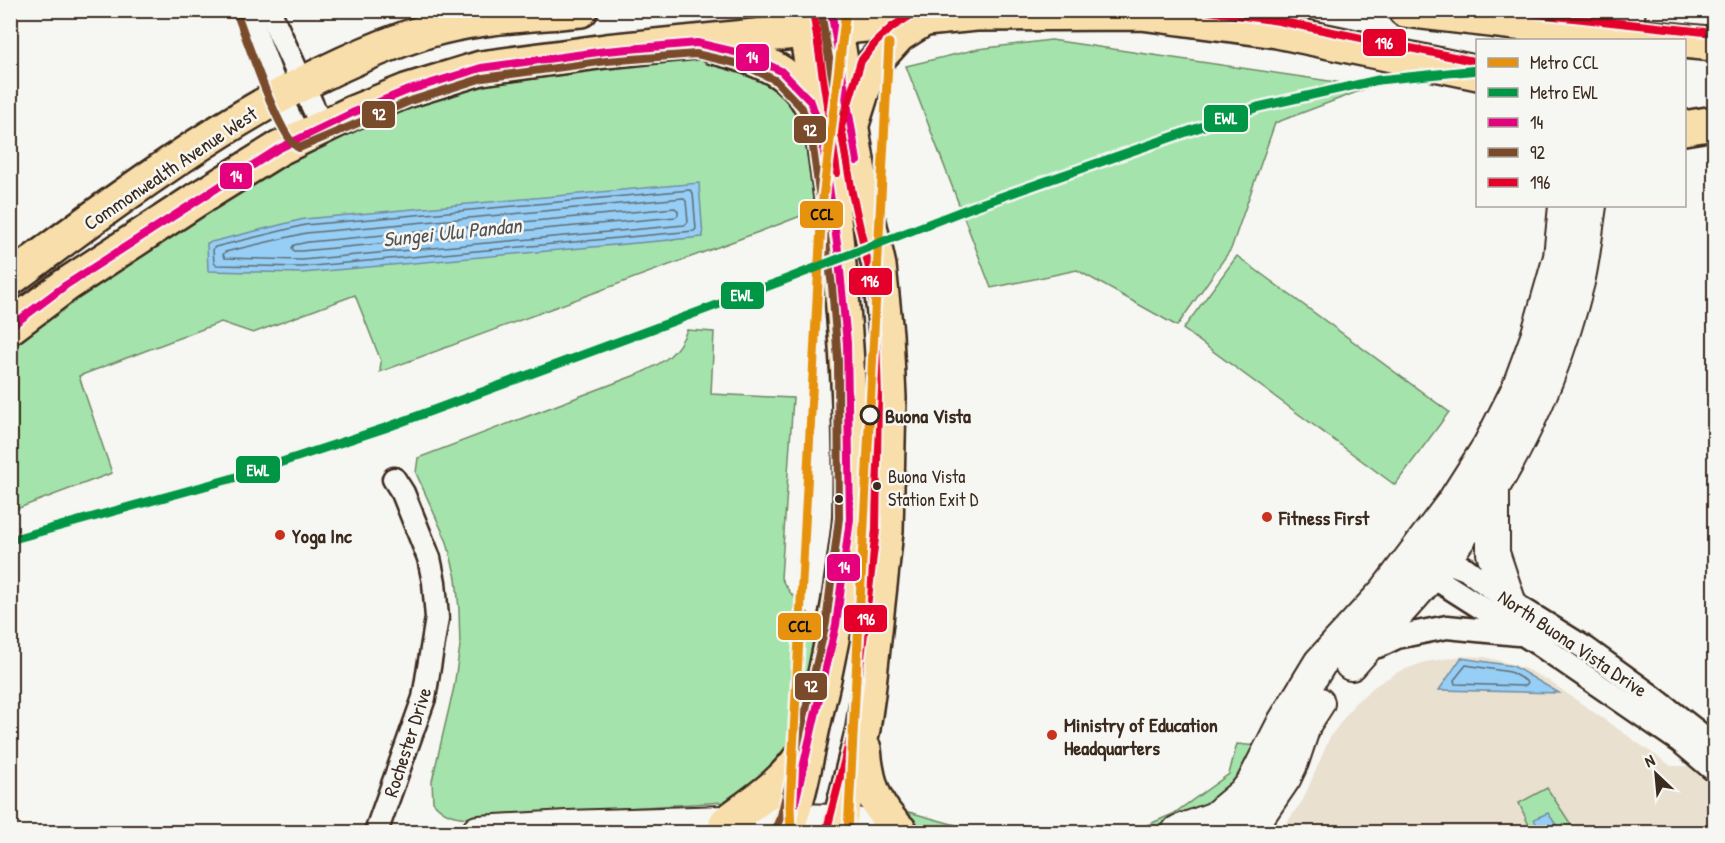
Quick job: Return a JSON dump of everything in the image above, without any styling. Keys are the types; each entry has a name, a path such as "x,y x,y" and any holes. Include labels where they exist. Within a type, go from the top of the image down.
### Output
{"main road":[{"name":"Commonwealth Avenue West","path":"10,279 110,205 179,158 290,91 362,56 429,31 511,16 580,10"},
{"path":"1405,10 1541,33 1613,28 1684,39"},
{"path":"1653,10 1670,27 1704,42"},
{"name":"Commonwealth Avenue West","path":"10,327 66,285 278,149 406,91 481,68 606,51 697,43 819,19 925,19 976,14 1141,13 1277,31 1476,73"},
{"path":"788,826 836,625 850,519 847,343 840,273 836,130 819,19"},
{"path":"836,130 870,67 899,35 925,19"},
{"path":"1686,39 1704,42"},
{"path":"697,43 748,55 781,71 836,130 862,191 879,266 889,398 886,531 863,729 839,827"},
{"path":"1438,65 1476,96"},
{"path":"1686,104 1714,106"},
{"path":"1686,128 1714,123"},
{"path":"863,729 866,766 872,793 882,812 901,832"},
{"path":"726,823 782,781 809,744"}],"street":[{"path":"247,10 311,133"},
{"path":"269,10 290,91"},
{"path":"1178,832 1215,818 1246,792 1254,783 1284,722 1320,663 1432,545 1493,490 1535,405 1548,342 1565,207"},
{"path":"1432,545 1489,446 1516,392 1548,342 1579,279 1590,207"},
{"name":"Rochester Drive","path":"376,832 424,698 437,618 429,558 403,493 394,479"},
{"path":"1493,490 1493,553 1509,601"},
{"name":"North Buona Vista Drive","path":"1432,545 1509,601 1585,648 1714,745"},
{"name":"North Buona Vista Drive","path":"1432,545 1523,635 1681,742 1714,770"},
{"name":"North Buona Vista Drive","path":"1351,664 1432,545"},
{"name":"North Buona Vista Drive","path":"1239,832 1255,821 1278,789 1292,762 1305,723 1325,688 1351,664 1378,646 1397,637 1447,627 1523,635"},
{"path":"478,832 726,823 839,827 896,832"}],"shaded area":[{"path":"1462,656 1485,657 1532,672 1549,681 1671,766 1714,766 1714,832 1280,832 1303,800 1330,737 1355,703 1375,686 1398,672 1425,662"}],"green space":[{"path":"1051,40 1370,87 1275,123 1231,249 1177,326 1077,270 991,288 906,66 978,49"},
{"path":"697,43 811,102 832,196 803,215 780,224 380,372 381,361 355,295 253,333 221,322 79,376 112,473 11,511 11,327 406,91"},
{"path":"1237,256 1449,412 1395,485 1183,329"},
{"path":"687,330 714,332 711,394 793,398 781,578 791,594 819,627 823,636 802,743 741,797 724,802 471,818 445,813 433,802 432,781 454,687 460,646 459,609 456,578 447,542 416,473 418,458 641,373 669,357 679,346"},
{"path":"1237,744 1286,749 1178,832 1131,832 1173,814 1229,774"},
{"path":"1547,788 1576,832 1532,832 1519,803"},
{"path":"876,803 981,832 902,832"}],"water":[{"name":"Sungei Ulu Pandan","path":"699,183 703,237 302,273 208,271 207,243 304,219"},
{"path":"1461,658 1513,666 1559,693 1439,690"},
{"path":"1548,813 1561,832 1540,832 1534,819"}],"metro line":[{"name":"CCL","path":"791,832 790,807 822,206 846,10"},
{"name":"CCL","path":"848,832 889,43"},
{"name":"EWL","path":"10,540 230,479 385,428 779,282 975,206 1258,107 1378,80 1476,70"}],"transit line":[{"name":"196","path":"813,10 837,173"},
{"name":"14","path":"831,10 857,161"},
{"name":"196","path":"827,829 853,727 876,530 878,398 876,335 869,268 852,193 841,127 861,61 892,27 919,10"},
{"name":"196","path":"1202,10 1279,21 1476,62"},
{"name":"196","path":"1498,10 1714,33"},
{"name":"92","path":"821,12 847,163"},
{"name":"92","path":"237,14 273,109 291,141 299,148 410,101 483,78 607,61 696,54 744,65 775,80 802,108 811,133 832,286 838,361 839,518 826,623 781,816 776,827"},
{"name":"14","path":"10,327 66,285 278,149 352,113 406,91 481,68 606,51 697,43 748,55 781,71 811,102 821,131 838,250 847,343 850,519 836,625 791,820 785,832"}],"place":[{"name":"Buona Vista","path":"870,415"},
{"name":"Buona Vista Station Exit D","path":"877,486"},
{"name":"Fitness First","path":"1267,517"},
{"name":"Yoga Inc","path":"280,535"},
{"name":"Ministry of Education Headquarters","path":"1052,735"}]}
